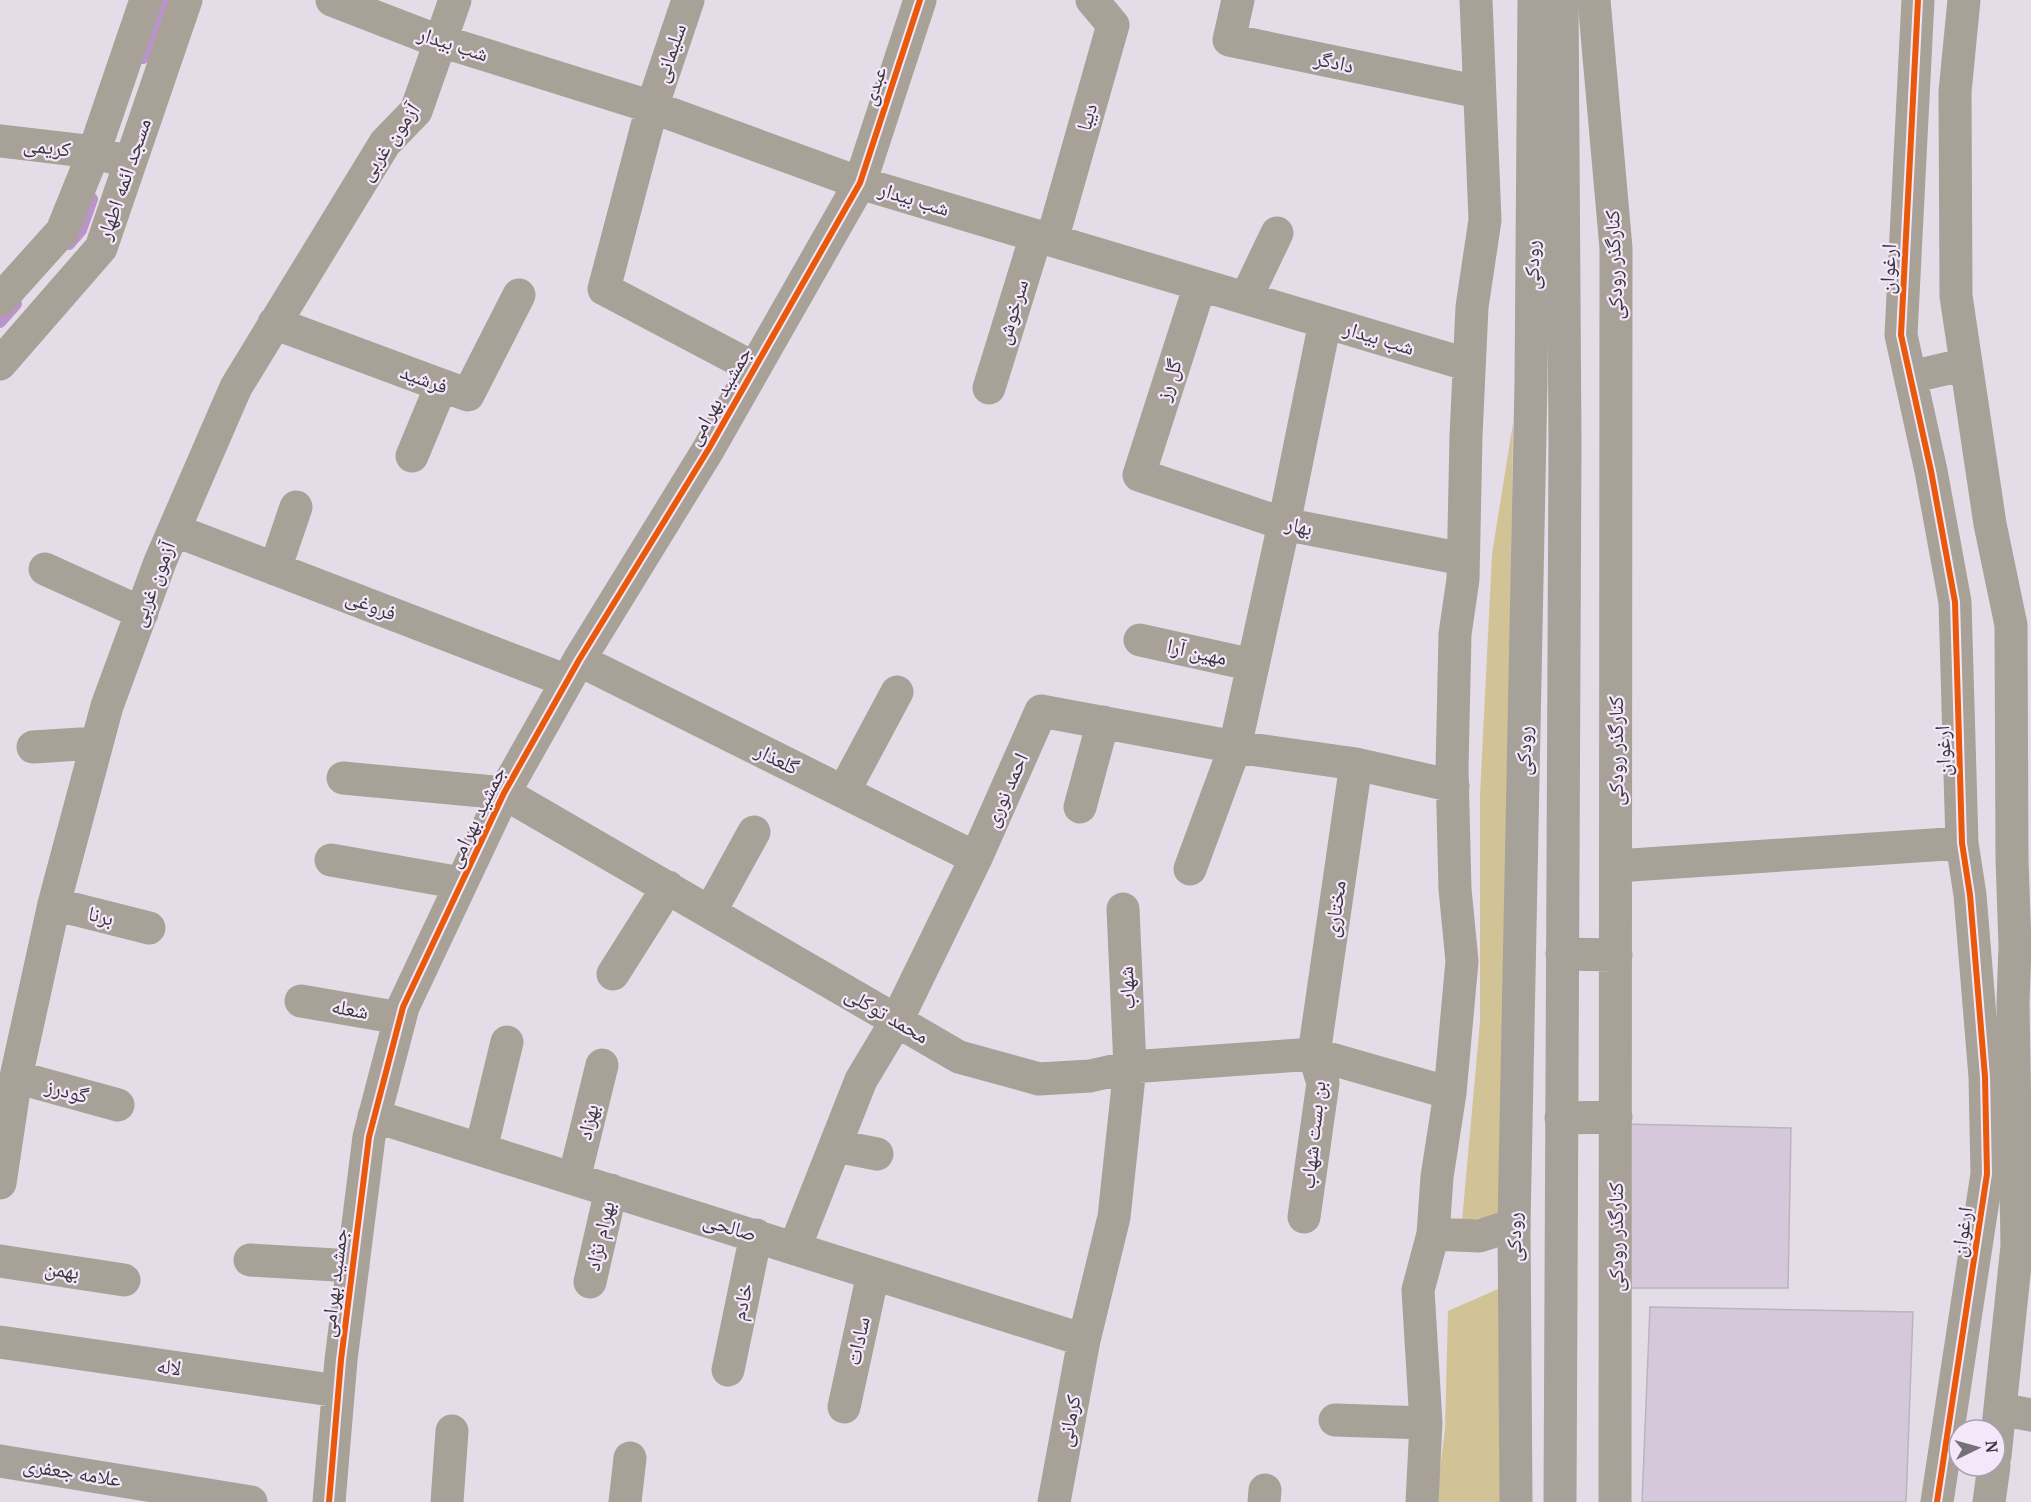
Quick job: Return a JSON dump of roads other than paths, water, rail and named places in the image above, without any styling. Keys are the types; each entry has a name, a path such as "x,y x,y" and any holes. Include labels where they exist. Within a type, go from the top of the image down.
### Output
{"main road":[{"name":"رودکی","path":"1516,1502 1514,1226 1531,394 1534,0"},
{"name":"رودکی","path":"1560,1502 1565,456 1562,0"},
{"name":"علامه جعفری","path":"0,1461 251,1502"}],"street":[{"name":"مسجد ائمه اطهار","path":"0,364 101,248 112,157 146,0"},
{"name":"مسجد ائمه اطهار","path":"0,300 62,231 112,157 186,0"},
{"name":"شب بیدار","path":"332,0 440,41 652,106 860,183 1469,365"},
{"name":"آزمون غربی","path":"0,1183 16,1077 54,904 96,743 142,613 174,530 236,387 385,143 416,111 456,0"},
{"name":"سلیمانی","path":"688,0 652,106 604,289 754,368"},
{"name":"عبدی","path":"860,183 920,0"},
{"name":"دیبا","path":"1044,238 1113,25 1092,0"},
{"name":"دادگر","path":"1238,0 1229,40 1479,92"},
{"path":"1422,1502 1426,1423 1418,1290 1433,1234 1437,1177 1450,1093 1462,961 1455,889 1453,786 1455,634 1463,559 1472,307 1485,220 1476,0"},
{"name":"کنارگذر رودکی","path":"1594,0 1616,248 1615,1502"},
{"name":"ارغوان","path":"1918,0 1901,334 1955,602 1962,843 1970,895 1985,1077 1987,1174 1938,1502"},
{"path":"1964,0 1955,92 1956,296 1990,524 2021,624 2023,948 2013,1003 2024,1144 2024,1248 2016,1412 2007,1431"},
{"name":"کریمی","path":"0,141 112,157"},
{"name":"جمشید بهرامی","path":"328,1502 338,1391 369,1137 400,1018 504,793 573,670 708,450 860,183"},
{"path":"1246,298 1277,232"},
{"name":"سرخوش","path":"989,388 1044,238"},
{"name":"گل رز","path":"1139,475 1200,285"},
{"name":"فرشید","path":"274,323 468,395 519,295"},
{"path":"1190,869 1235,747 1325,322"},
{"path":"1911,377 1966,364"},
{"path":"412,456 441,386"},
{"name":"بهار","path":"1139,475 1284,524 1463,559"},
{"path":"275,568 296,507"},
{"name":"فروغی","path":"174,530 275,568 573,670"},
{"path":"45,569 142,613"},
{"name":"مهین آرا","path":"1140,640 1253,665"},
{"name":"گلعذار","path":"573,670 843,791 976,858"},
{"path":"843,791 897,692"},
{"name":"احمد نوری","path":"795,1247 861,1080 897,1020 976,858 1041,711 1235,747 1356,764 1453,786"},
{"path":"1080,807 1103,722"},
{"path":"33,747 96,743"},
{"name":"مختاری","path":"1314,1054 1356,764"},
{"path":"343,778 504,793"},
{"name":"محمد توکلی","path":"504,793 959,1057 1039,1079 1090,1076 1130,1067 1314,1054"},
{"path":"710,912 754,832"},
{"path":"1616,866 1962,843"},
{"path":"331,860 461,883"},
{"path":"613,974 668,887"},
{"name":"برنا","path":"54,904 149,928"},
{"name":"شهاب","path":"1084,1340 1114,1217 1130,1067 1123,909"},
{"path":"1562,954 1616,955"},
{"name":"شعله","path":"301,1001 400,1018"},
{"path":"481,1149 507,1042"},
{"path":"1314,1054 1450,1093"},
{"name":"بن بست شهاب","path":"1304,1217 1323,1083 1314,1054"},
{"name":"بهزاد","path":"574,1179 602,1065"},
{"name":"گودرز","path":"16,1077 118,1105"},
{"name":"صالحی","path":"375,1116 1084,1340"},
{"path":"1561,1118 1616,1117"},
{"path":"836,1146 877,1154"},
{"name":"بهرام نژاد","path":"590,1282 610,1190"},
{"path":"1433,1234 1479,1236 1514,1226"},
{"name":"خادم","path":"728,1370 756,1235"},
{"path":"250,1260 353,1266"},
{"name":"بهمن","path":"0,1261 124,1280"},
{"name":"سادات","path":"844,1407 873,1275"},
{"name":"کرمانی","path":"1054,1502 1084,1340"},
{"name":"لاله","path":"0,1342 338,1391"},
{"path":"1335,1420 1426,1423"},
{"path":"447,1502 452,1431"},
{"path":"626,1502 630,1458"},
{"path":"1989,1502 1992,1478"}],"waterway":[{"path":"143,58 164,0"},
{"path":"69,244 81,230 92,199"},
{"path":"0,322 16,304"}]}
